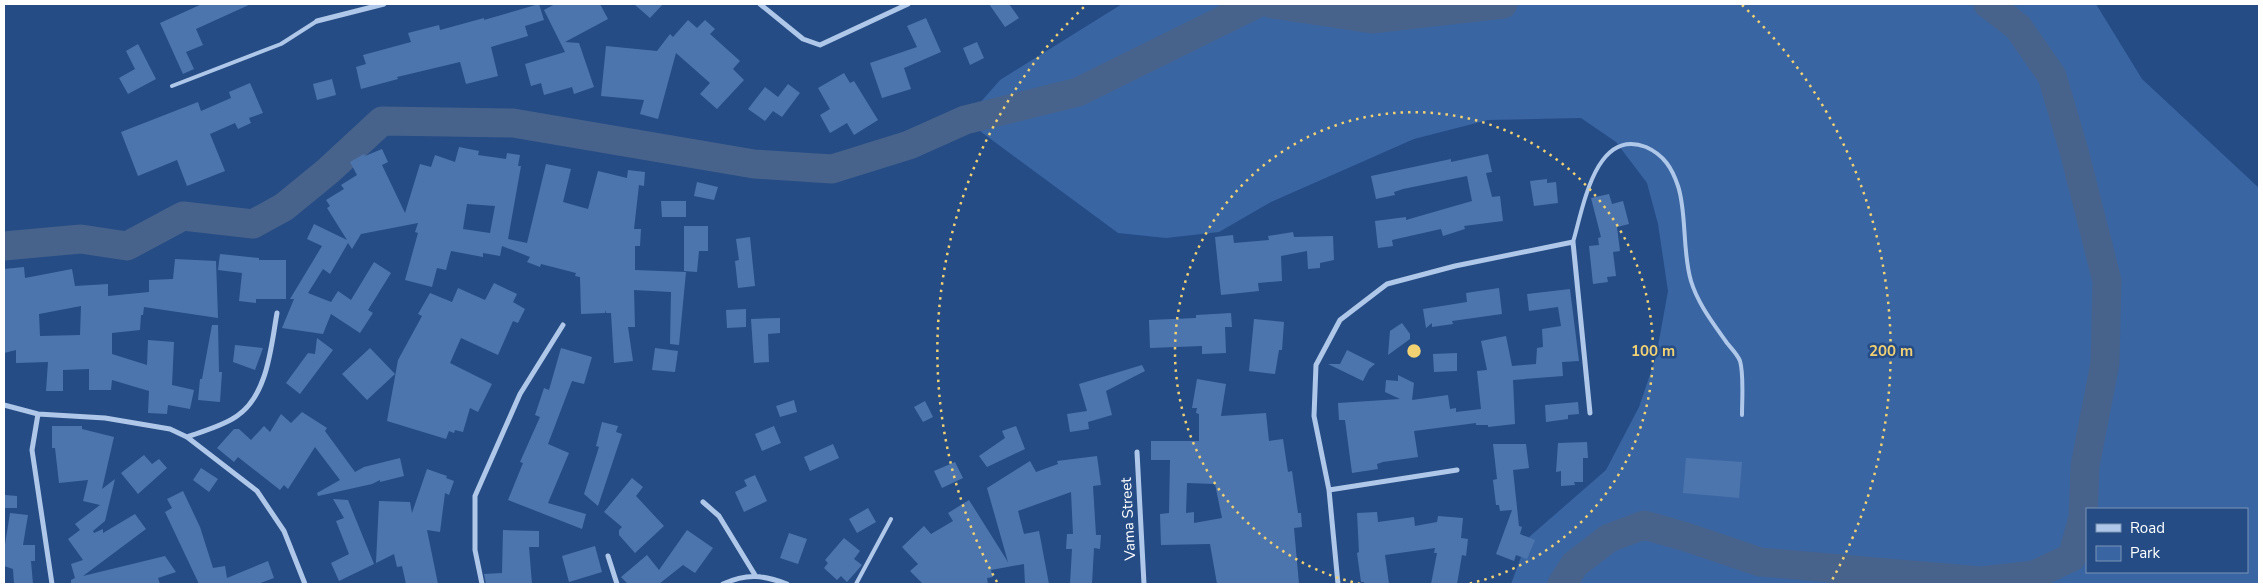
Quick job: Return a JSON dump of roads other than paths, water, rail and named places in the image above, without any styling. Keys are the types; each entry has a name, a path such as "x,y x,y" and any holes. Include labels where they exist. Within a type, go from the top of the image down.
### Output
{"street":[{"path":"317,21 384,4"},
{"path":"760,4 803,39 820,45 908,4"},
{"path":"1338,584 1329,490 1314,416 1316,364 1340,320 1387,284 1455,266 1573,242 1590,413"},
{"path":"187,437 227,421 248,406 258,390 268,361 277,313"},
{"path":"482,584 475,550 475,496 520,394 563,325"},
{"path":"4,405 38,414 114,420 170,429 187,437 258,491 284,531 305,584"},
{"path":"38,414 32,450 52,584"},
{"name":"Vama Street","path":"1137,452 1144,584"},
{"path":"1329,490 1457,470"},
{"path":"703,502 719,516 755,575"},
{"path":"608,556 616,584"},
{"path":"723,584 737,578 755,575 766,576 787,584"}],"lane":[{"path":"172,86 281,44 317,21"},
{"path":"1573,242 1593,175 1602,159 1613,149 1627,143 1636,144 1655,151 1672,166 1679,189 1689,271 1698,300 1740,361 1742,415"},
{"path":"856,584 891,519"}],"waterway":[{"path":"4,246 81,239 127,246 183,216 253,224 284,207 328,171 382,121 513,123 754,164 832,169 909,145 965,120 1078,92 1256,4"},
{"path":"1272,4 1372,19 1503,4"},
{"path":"1562,584 1575,564 1609,538 1644,525 1760,562 1981,581 2034,575 2072,557 2083,518 2085,466 2105,363 2107,281 2074,151 2052,76 2018,27 1988,4"}]}
